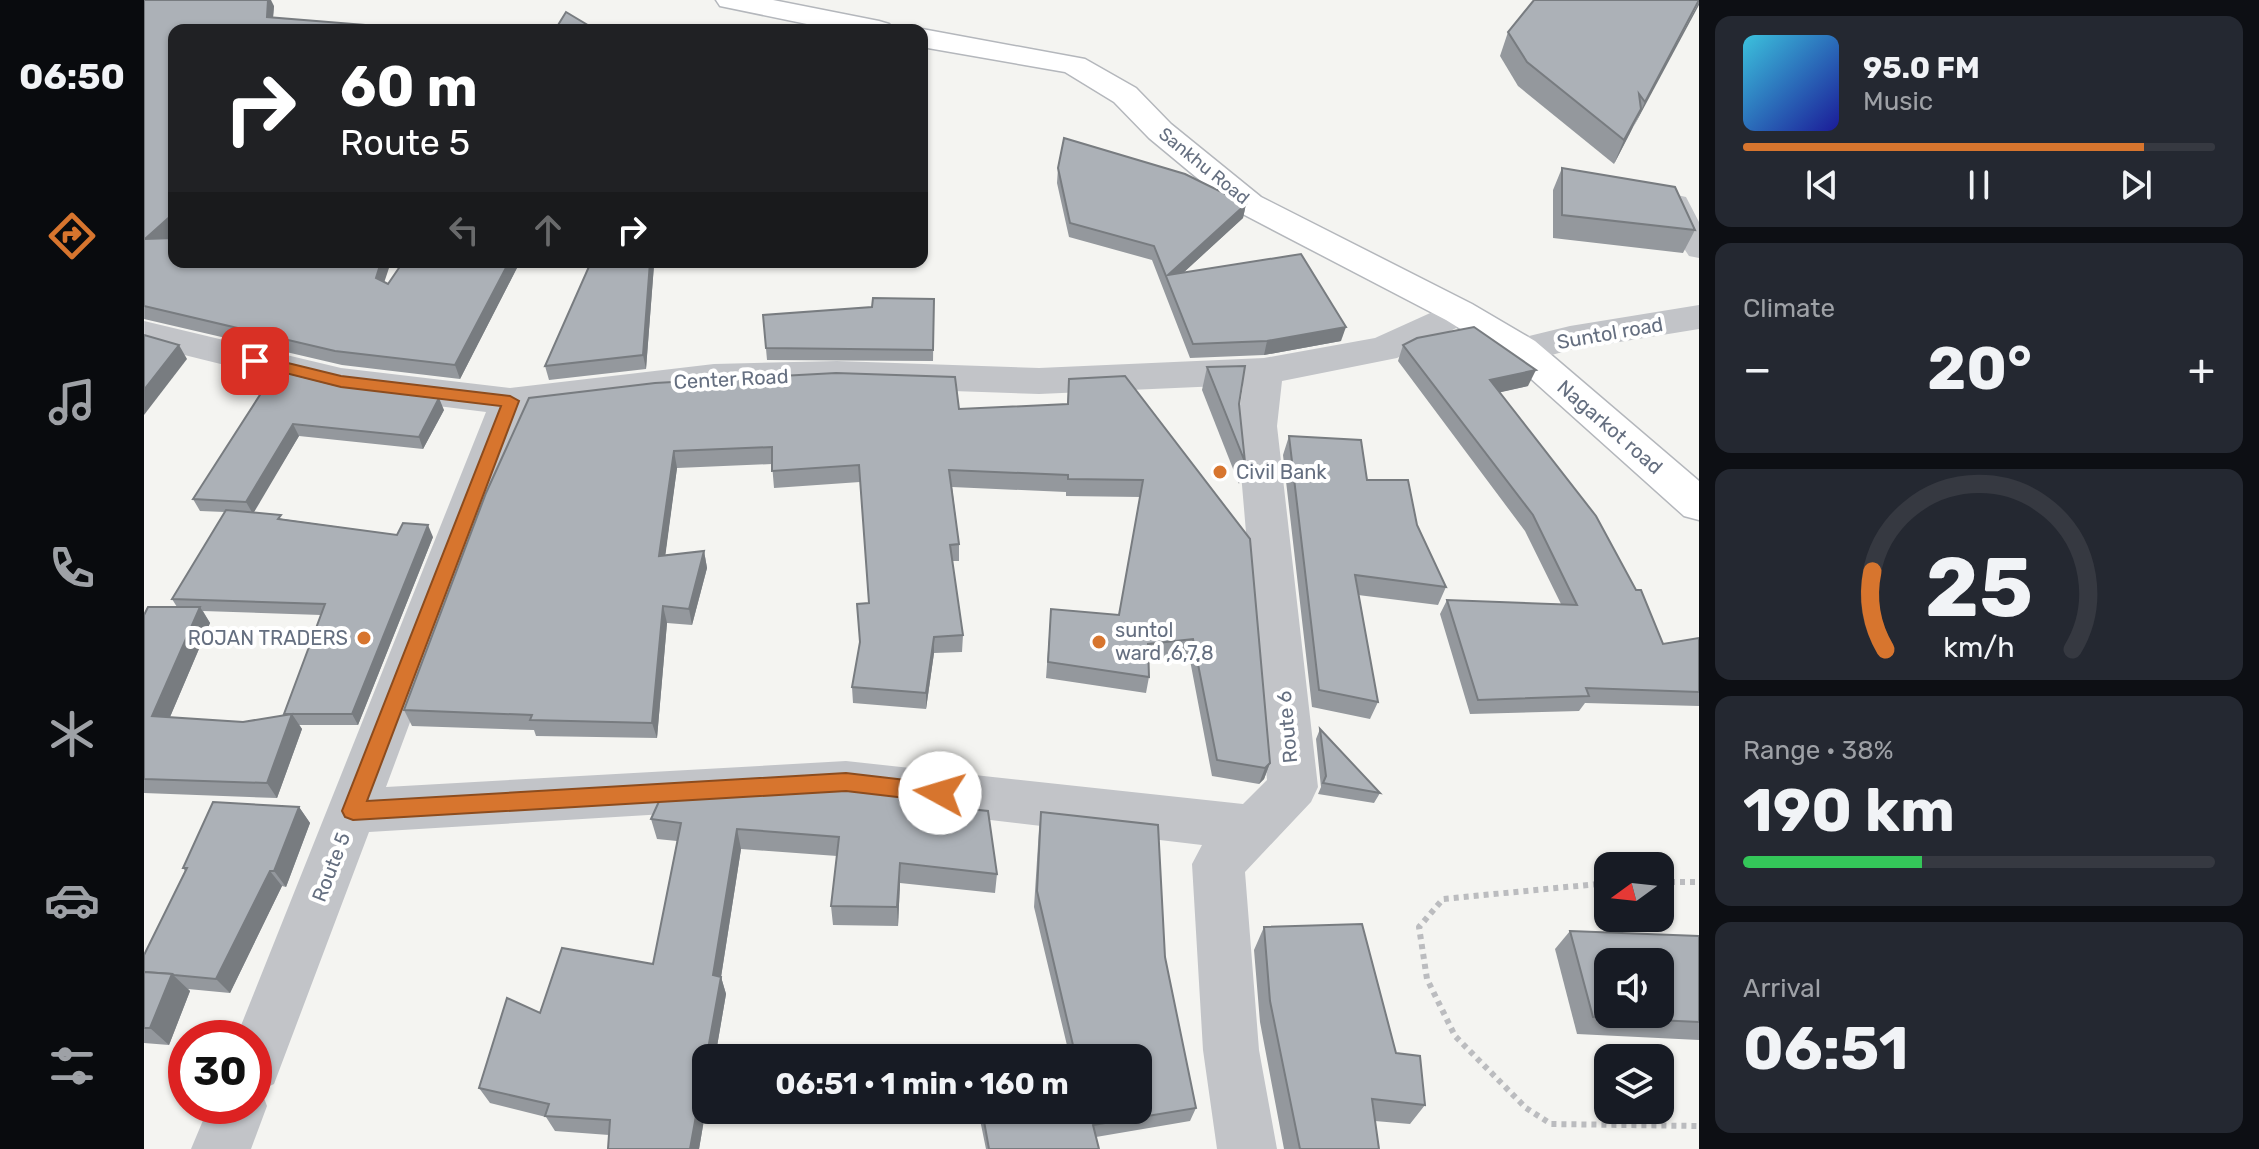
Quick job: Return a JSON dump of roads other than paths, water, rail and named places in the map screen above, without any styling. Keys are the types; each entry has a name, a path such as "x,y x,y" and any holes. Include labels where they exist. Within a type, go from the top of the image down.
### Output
{"main road":[{"path":"730,0 849,24"},
{"name":"Sankhu Road","path":"928,39 1074,65 1125,95 1160,131 1249,204 1459,312 1522,350"},
{"name":"Nagarkot road","path":"1522,350 1699,505"}],"street":[{"name":"Center Road","path":"144,333 341,381 510,401 714,377 837,374 1039,381 1264,371 1384,349 1459,312"},
{"name":"Suntol road","path":"1522,350 1570,338 1699,317"},
{"name":"Route 6","path":"1247,1149 1231,1050 1218,864 1293,787 1257,426 1264,371"},
{"name":"Route 5","path":"271,1020 510,401"},
{"path":"353,811 846,782 1252,828"},
{"path":"221,1149 231,1124"}],"lane":[{"path":"1677,203 1699,250"}],"place":[{"name":"Civil Bank","path":"1220,472"},
{"name":"ROJAN TRADERS","path":"364,638"},
{"name":"suntol ward ,6,7,8","path":"1099,642"}]}
